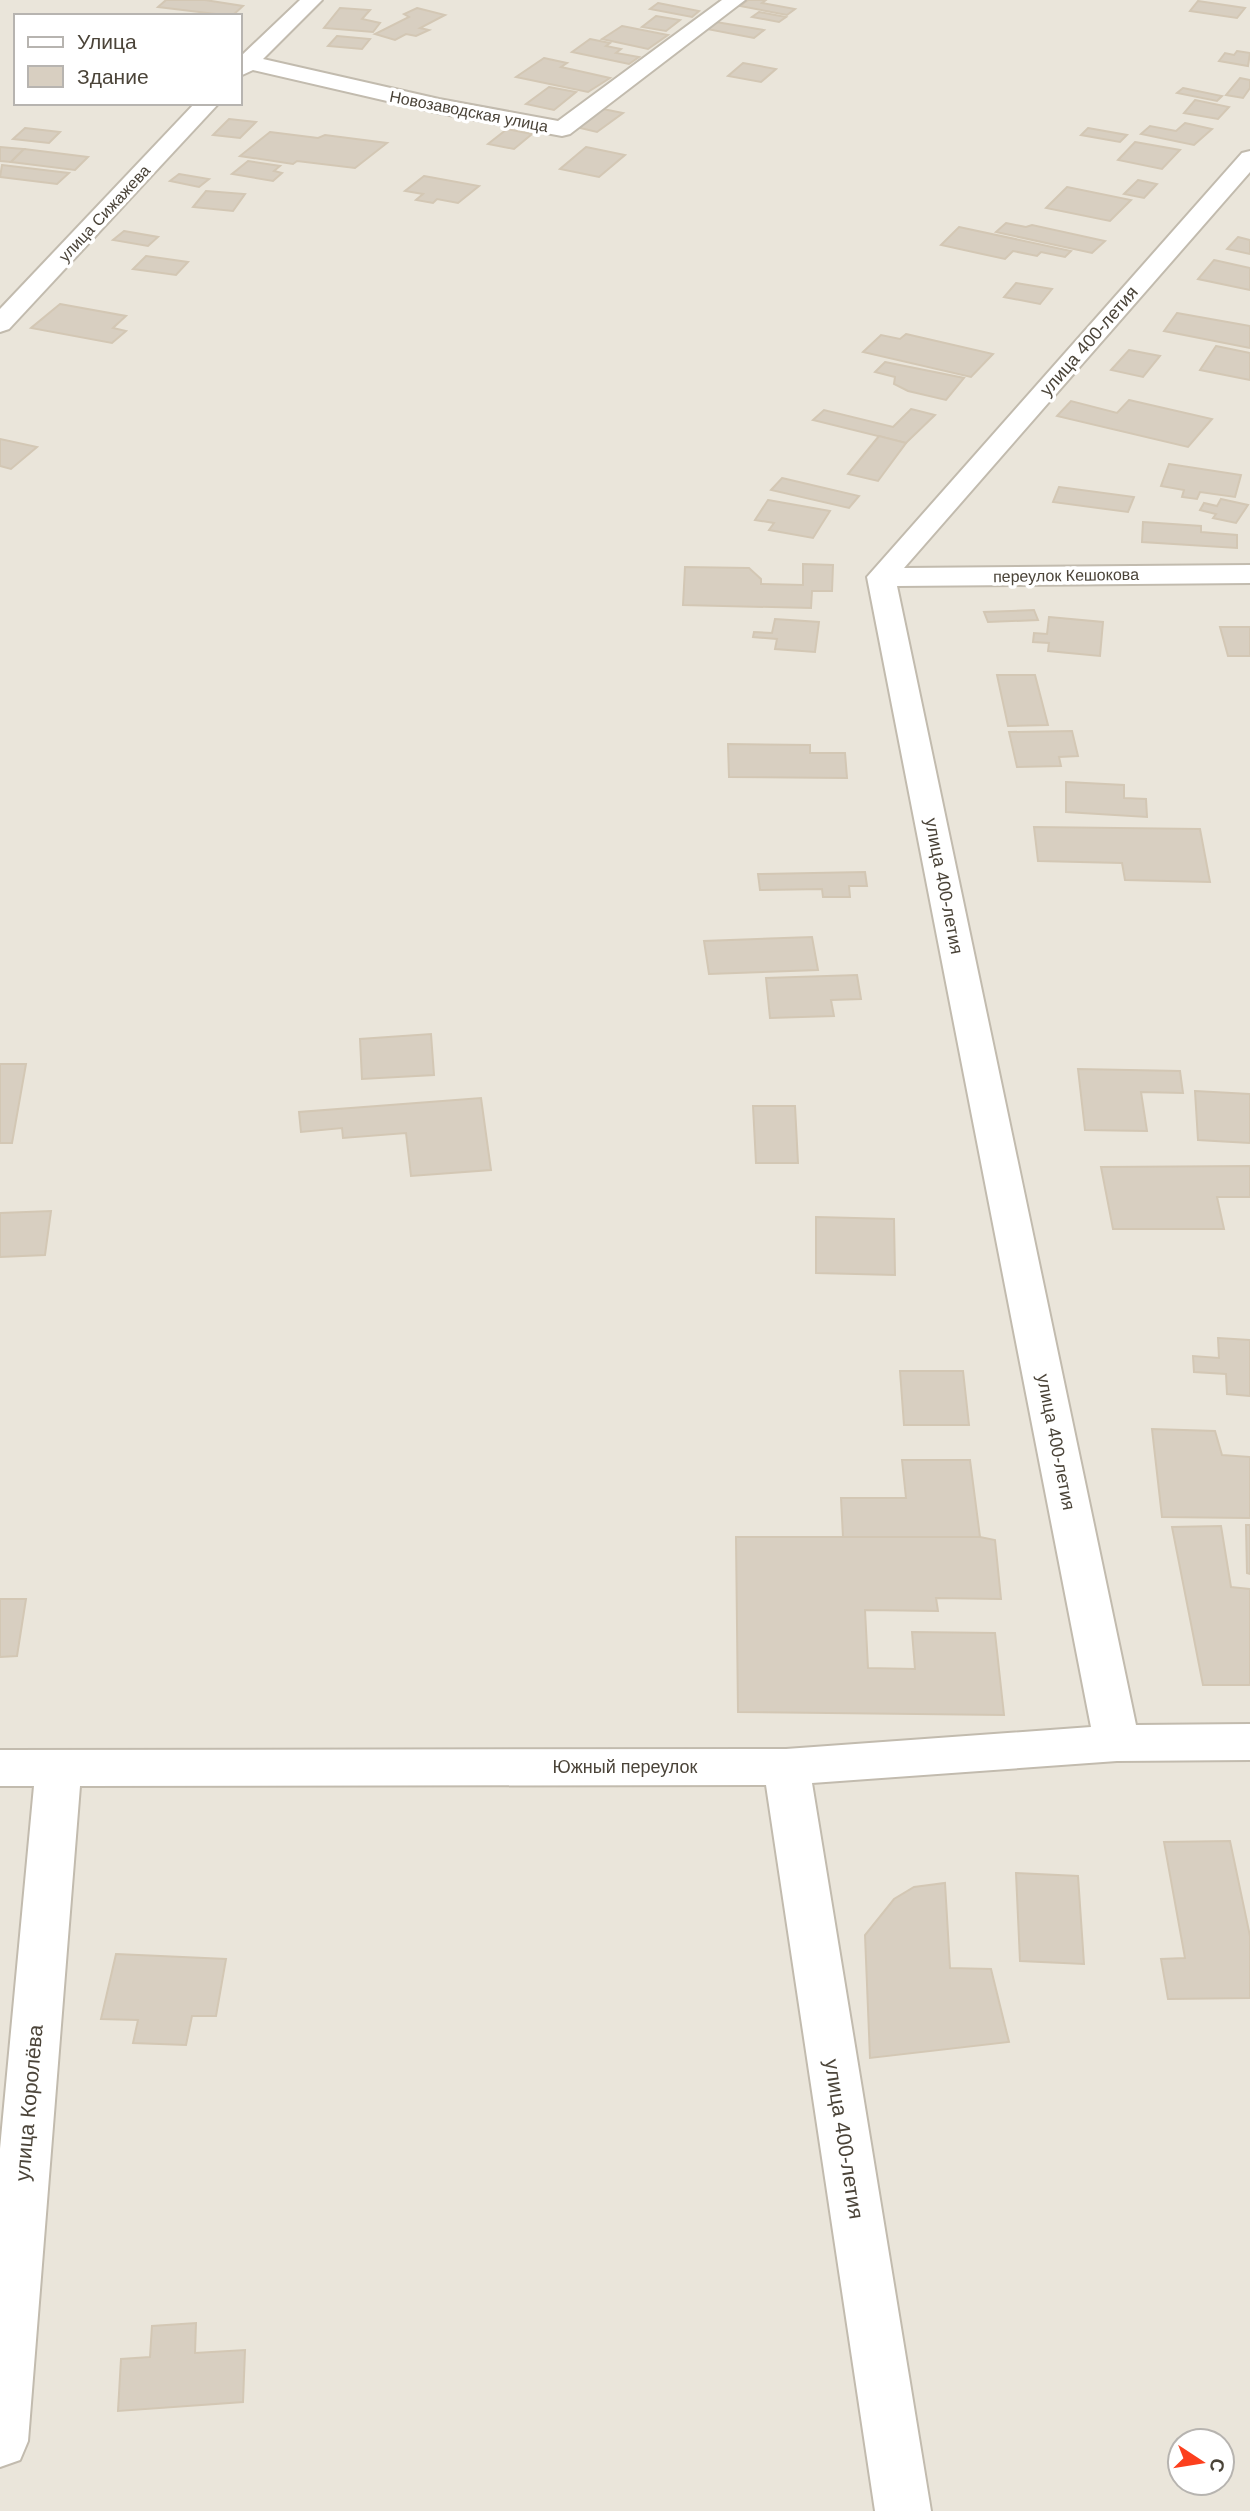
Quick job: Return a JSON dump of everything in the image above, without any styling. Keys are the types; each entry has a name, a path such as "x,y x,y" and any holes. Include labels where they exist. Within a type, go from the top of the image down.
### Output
{"street":[{"path":"243,66 312,0"},
{"name":"Новозаводская улица","path":"243,66 562,129 735,0"},
{"name":"улица Сижажева","path":"0,324 206,105"},
{"name":"улица 400-летия","path":"1117,1743 881,577 1250,158"},
{"name":"переулок Кешокова","path":"881,577 1250,574"},
{"name":"Южный переулок","path":"0,1768 786,1767 1117,1743 1250,1742"},
{"name":"улица Королёва","path":"0,2441 59,1766"},
{"name":"улица 400-летия","path":"786,1767 902,2511"}],"shaded area":[{"path":"0,0 1250,0 1250,2511 0,2511"}],"building":[{"path":"166,0 205,0 243,6 234,14 158,7"},
{"path":"748,0 766,0 762,3 795,9 787,15 740,6"},
{"path":"1198,1 1245,8 1237,18 1190,11"},
{"path":"658,3 699,11 692,17 650,9"},
{"path":"340,8 370,10 362,19 380,23 373,32 324,28"},
{"path":"417,8 445,15 420,28 429,30 416,36 406,34 395,40 375,34 409,17 404,14"},
{"path":"759,12 786,17 779,22 752,17"},
{"path":"656,16 680,20 666,31 642,27"},
{"path":"716,22 764,30 754,38 707,29"},
{"path":"622,26 668,35 648,49 602,39"},
{"path":"337,36 370,39 362,49 328,46"},
{"path":"590,39 610,43 606,46 621,49 616,53 639,57 629,64 572,52"},
{"path":"1237,51 1250,53 1248,66 1219,61 1225,53 1234,55"},
{"path":"544,58 567,63 561,67 610,78 588,92 516,77"},
{"path":"743,63 776,69 761,82 728,76"},
{"path":"1240,78 1250,80 1250,88 1243,98 1226,95"},
{"path":"549,87 576,92 554,110 526,104"},
{"path":"1183,88 1222,96 1217,101 1177,93"},
{"path":"1195,100 1229,107 1218,119 1184,113"},
{"path":"598,108 623,113 597,132 572,126"},
{"path":"229,119 256,122 240,138 213,135"},
{"path":"1185,123 1212,129 1194,145 1141,134 1150,126 1176,131"},
{"path":"25,128 60,132 49,143 13,139"},
{"path":"1088,128 1127,135 1120,142 1081,135"},
{"path":"507,129 532,134 514,149 488,144"},
{"path":"270,132 318,138 325,135 387,143 355,168 297,161 293,164 240,156"},
{"path":"1135,142 1180,150 1162,169 1118,160"},
{"path":"0,147 24,149 11,162 0,161"},
{"path":"586,147 625,155 599,177 560,169"},
{"path":"24,149 88,157 75,170 11,162"},
{"path":"248,161 280,166 274,171 282,173 273,181 232,174"},
{"path":"2,165 69,173 57,184 0,177"},
{"path":"179,174 209,179 199,187 170,181"},
{"path":"424,176 479,186 458,203 437,199 433,203 416,200 423,194 405,191"},
{"path":"1138,180 1157,184 1144,198 1124,194"},
{"path":"1067,187 1131,200 1110,221 1046,208"},
{"path":"206,191 245,194 233,211 193,207"},
{"path":"1006,223 1026,227 1032,225 1105,241 1092,253 996,232"},
{"path":"959,227 1071,251 1065,257 1041,252 1037,256 1013,251 1005,259 941,245"},
{"path":"124,231 158,237 148,246 113,240"},
{"path":"1238,237 1250,240 1250,254 1227,249"},
{"path":"146,256 188,262 176,275 133,269"},
{"path":"1214,260 1250,268 1250,290 1198,279"},
{"path":"1016,283 1052,289 1040,304 1004,297"},
{"path":"60,304 126,316 113,328 126,331 112,343 31,328"},
{"path":"1177,313 1250,326 1250,348 1164,331"},
{"path":"906,334 993,354 971,377 863,352 881,335 900,339"},
{"path":"1216,346 1250,353 1250,380 1200,370"},
{"path":"1129,350 1160,356 1143,377 1111,370"},
{"path":"885,362 964,378 946,400 908,391 894,384 895,377 875,372"},
{"path":"1129,400 1212,419 1188,447 1057,416 1071,401 1117,413"},
{"path":"911,409 935,415 906,443 813,420 824,410 893,427"},
{"path":"879,436 906,443 878,481 848,474"},
{"path":"0,439 37,447 11,469 0,466"},
{"path":"1169,464 1241,475 1235,497 1200,492 1197,499 1182,497 1184,490 1161,486"},
{"path":"782,478 859,496 849,508 771,490"},
{"path":"1059,487 1134,497 1128,512 1053,502"},
{"path":"1221,499 1248,505 1236,523 1213,518 1216,514 1200,510 1204,503 1217,506"},
{"path":"768,500 830,511 813,538 769,530 774,523 755,520"},
{"path":"1143,522 1201,526 1201,532 1237,535 1237,548 1142,542"},
{"path":"803,564 833,565 832,591 812,591 811,608 683,605 685,567 749,568 761,579 761,584 803,585"},
{"path":"1034,610 1038,620 988,622 984,612"},
{"path":"1049,617 1103,622 1100,656 1048,651 1049,643 1033,642 1034,633 1047,634"},
{"path":"775,619 819,622 815,652 775,649 777,639 753,637 754,632 772,633"},
{"path":"1220,627 1250,627 1250,656 1228,656"},
{"path":"997,675 1035,675 1048,725 1008,726"},
{"path":"1072,731 1078,756 1059,757 1061,766 1017,767 1009,732"},
{"path":"728,744 810,745 810,753 845,753 847,778 729,777"},
{"path":"1066,782 1124,785 1124,798 1146,799 1147,817 1066,812"},
{"path":"1034,827 1200,829 1210,882 1125,880 1122,863 1038,861"},
{"path":"865,872 867,886 849,886 850,897 823,897 822,889 760,890 758,874"},
{"path":"812,937 818,970 709,974 704,941"},
{"path":"857,975 861,999 831,1000 834,1016 770,1018 766,978"},
{"path":"431,1034 434,1075 362,1079 360,1039"},
{"path":"0,1064 26,1064 12,1143 0,1143"},
{"path":"1078,1069 1180,1071 1183,1093 1141,1092 1147,1131 1085,1130"},
{"path":"1195,1091 1250,1094 1250,1143 1198,1140"},
{"path":"481,1098 491,1170 411,1176 406,1133 343,1138 342,1128 301,1132 299,1112"},
{"path":"753,1106 795,1106 798,1163 756,1163"},
{"path":"1250,1166 1250,1197 1217,1197 1224,1229 1113,1229 1101,1167"},
{"path":"51,1211 45,1255 0,1257 0,1213"},
{"path":"816,1217 894,1219 895,1275 816,1273"},
{"path":"1218,1338 1250,1340 1250,1396 1227,1394 1226,1374 1194,1372 1193,1356 1219,1358"},
{"path":"900,1371 963,1371 969,1425 904,1425"},
{"path":"1152,1429 1215,1431 1222,1455 1250,1457 1250,1518 1162,1517"},
{"path":"902,1460 970,1460 980,1537 843,1537 841,1498 906,1498"},
{"path":"1246,1525 1250,1525 1250,1574 1247,1573"},
{"path":"1221,1526 1231,1587 1250,1589 1250,1685 1203,1685 1172,1527"},
{"path":"736,1537 980,1537 995,1540 1001,1599 936,1598 938,1611 865,1610 868,1668 915,1669 912,1632 995,1633 1004,1715 738,1712"},
{"path":"0,1599 26,1599 17,1656 0,1657"},
{"path":"1230,1841 1250,1936 1250,1998 1168,1999 1161,1959 1185,1958 1164,1842"},
{"path":"1016,1873 1078,1876 1084,1964 1020,1961"},
{"path":"945,1883 950,1968 991,1969 1009,2042 870,2058 865,1935 894,1899 914,1887"},
{"path":"116,1954 226,1959 216,2016 192,2016 186,2045 133,2043 138,2020 101,2019"},
{"path":"196,2323 195,2353 245,2350 243,2402 118,2411 121,2359 150,2357 152,2326"}]}
